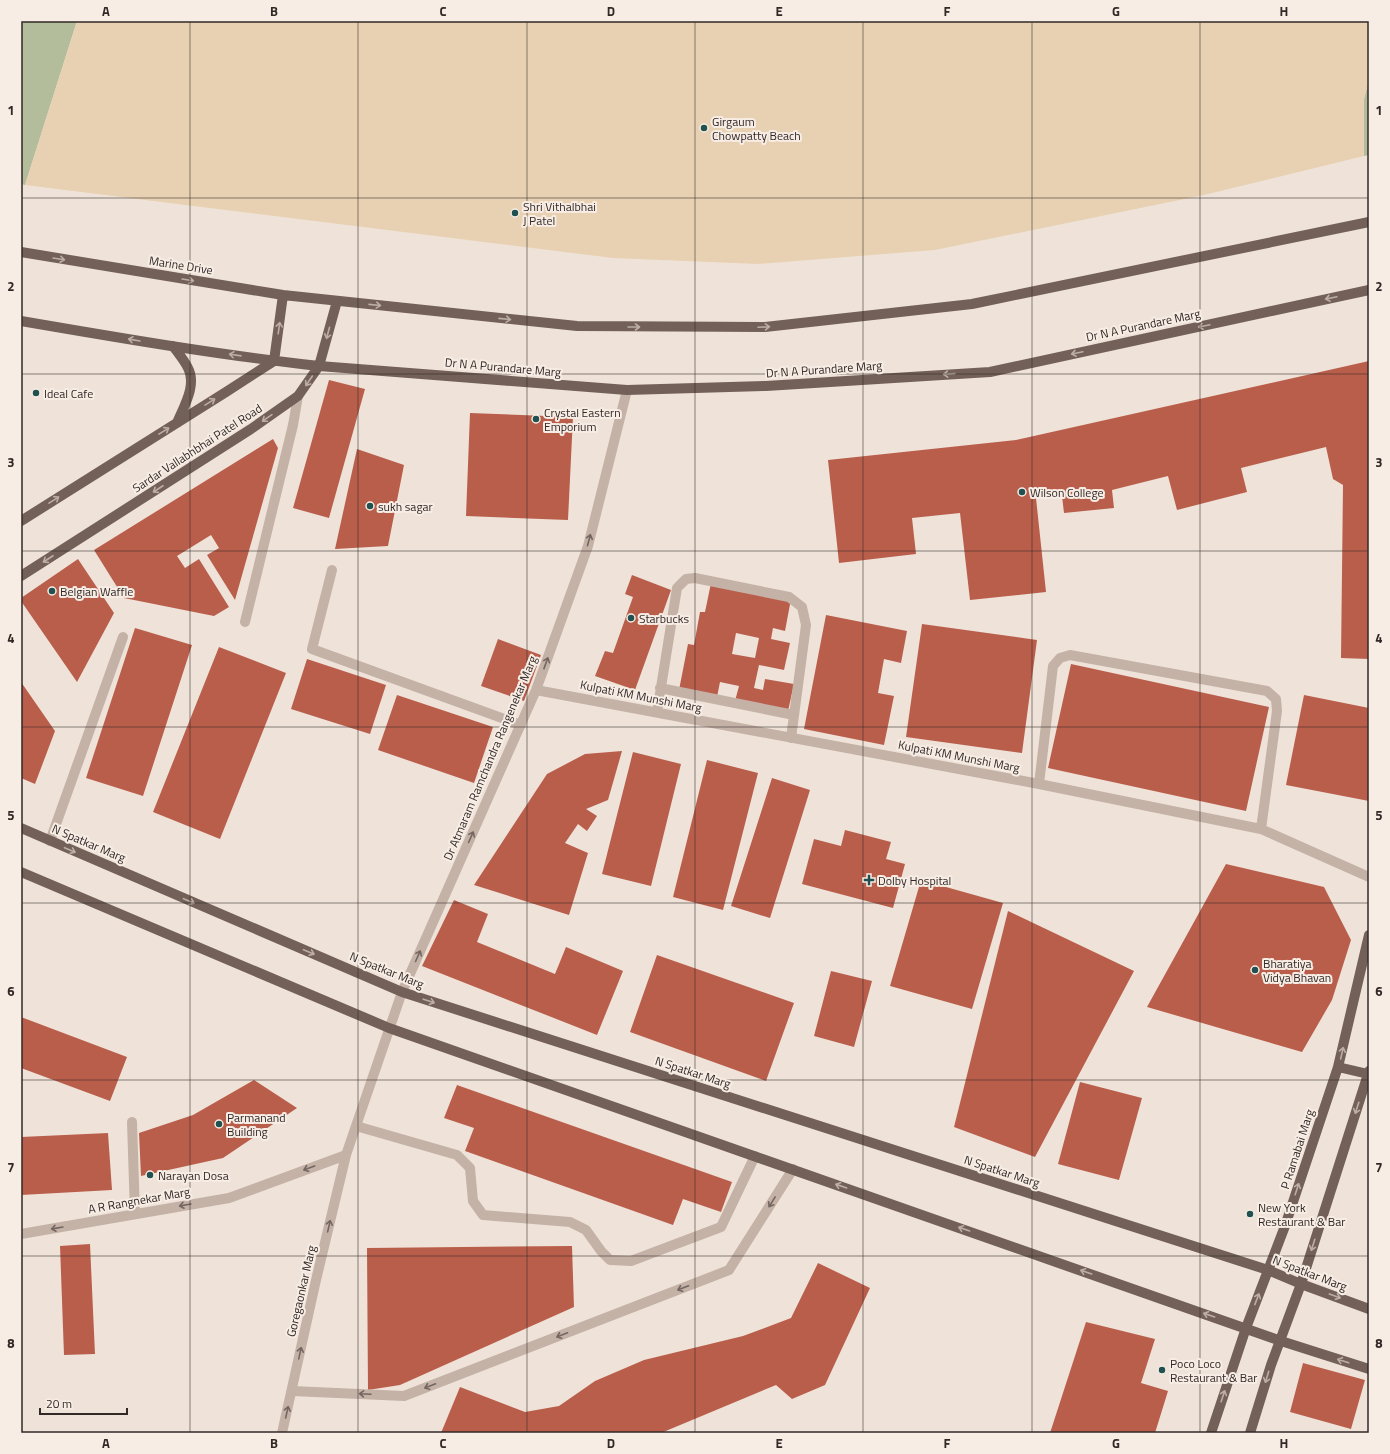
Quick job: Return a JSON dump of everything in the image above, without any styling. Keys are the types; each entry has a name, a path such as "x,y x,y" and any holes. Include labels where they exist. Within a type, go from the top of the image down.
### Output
{"main road":[{"path":"337,301 577,326 765,327 972,304 1369,222"},
{"name":"Marine Drive","path":"21,252 283,295 337,301"},
{"name":"Dr N A Purandare Marg","path":"274,361 319,366 627,390 766,386 990,372 1369,290"},
{"path":"21,521 274,361 283,295"},
{"name":"Sardar Vallabhbhai Patel Road","path":"21,576 251,429 298,396 319,366 337,301"},
{"path":"21,321 274,361"},
{"path":"173,346 188,369 191,380 189,394 177,423"},
{"name":"N Spatkar Marg","path":"21,828 402,992 1268,1270 1369,1309"},
{"path":"21,872 389,1028 1281,1341 1369,1369"},
{"name":"P Ramabai Marg","path":"1211,1433 1246,1328 1285,1226 1338,1068 1369,936"},
{"path":"1250,1433 1271,1365 1301,1284 1369,1072 1338,1068"}],"street":[{"name":"Dr Atmaram Ramchandra Rangenekar Marg","path":"402,992 536,690 588,546 627,390"},
{"path":"245,622 293,425 298,396"},
{"path":"332,570 312,649 521,725"},
{"path":"657,712 677,588 686,579 695,578 789,597 802,607 806,625 792,738"},
{"path":"50,841 123,637"},
{"path":"1039,784 1053,666 1060,658 1070,655 1267,691 1276,699 1277,710 1261,829"},
{"path":"660,688 794,715"},
{"name":"Kulpati KM Munshi Marg","path":"536,690 1039,784 1261,829 1369,877"},
{"path":"346,1155 402,992"},
{"path":"132,1122 135,1214"},
{"path":"356,1126 457,1155 470,1168 473,1201 483,1215 570,1222 586,1230 601,1252 610,1260 631,1261 721,1227 755,1156"},
{"name":"A R Rangnekar Marg","path":"21,1234 229,1198 346,1155"},
{"name":"Goregaonkar Marg","path":"282,1433 346,1155"},
{"path":"292,1391 404,1396 729,1270 793,1169"}],"green space":[{"path":"21,21 77,21 25,185 21,184"},
{"path":"1369,80 1369,155 1364,156 1364,99"}],"sand":[{"name":"Girgaum Chowpatty Beach","path":"77,21 1369,21 1369,80 1364,99 1364,156 1204,195 935,250 758,264 613,258 25,185"}],"building":[{"path":"1369,361 1369,659 1341,658 1343,485 1333,479 1326,447 1241,468 1247,492 1177,510 1168,476 1112,490 1114,508 1064,513 1062,496 1036,498 1046,592 970,600 960,513 912,518 916,554 839,563 828,460 1016,440"},
{"path":"329,380 365,389 329,518 293,508"},
{"path":"470,413 573,417 568,520 466,516"},
{"path":"273,439 278,448 235,600 207,555 219,548 211,535 177,556 185,568 199,559 229,607 214,616 124,598 94,550"},
{"name":"sukh sagar","path":"357,449 404,465 388,546 335,549"},
{"path":"78,559 114,613 77,682 21,601 21,598"},
{"path":"632,575 671,590 635,690 595,676 605,651 613,653 633,597 625,594"},
{"path":"711,583 791,599 785,631 773,628 771,639 790,643 784,670 759,665 754,688 763,690 765,679 794,684 788,711 735,701 739,686 720,682 717,697 679,690 688,644 694,645 700,612 705,612","holes":["736,633 759,638 755,658 732,654"]},
{"path":"826,615 907,631 901,663 884,659 878,693 894,696 884,745 804,729"},
{"path":"922,624 1037,640 1022,753 906,737"},
{"path":"135,628 192,645 143,796 86,778"},
{"path":"498,639 541,655 524,701 481,686"},
{"path":"219,647 286,673 220,839 153,812"},
{"path":"307,659 386,685 370,734 291,709"},
{"path":"1071,664 1269,707 1246,811 1048,768"},
{"path":"21,682 55,731 35,784 21,778"},
{"path":"397,695 493,727 474,783 378,750"},
{"path":"1304,695 1369,708 1369,801 1286,785"},
{"path":"622,751 608,800 586,809 597,816 587,831 578,824 565,843 588,853 569,915 474,885 547,774 585,754"},
{"path":"633,752 681,764 651,886 602,874"},
{"path":"707,760 758,773 723,910 673,897"},
{"path":"772,778 810,790 770,918 731,906"},
{"path":"845,830 891,842 886,859 905,864 893,908 802,884 814,839 841,846"},
{"name":"Bharatiya Vidya Bhavan","path":"1226,864 1324,887 1351,940 1332,1000 1302,1052 1147,1007"},
{"path":"921,880 1003,903 972,1009 890,986"},
{"path":"454,900 488,914 477,942 555,974 566,947 623,971 597,1035 422,966"},
{"path":"1008,911 1134,971 1035,1157 954,1127"},
{"path":"657,955 794,1003 766,1081 630,1032"},
{"path":"831,971 872,981 854,1047 814,1036"},
{"path":"21,1017 127,1057 110,1101 21,1068"},
{"name":"Parmanand Building","path":"254,1080 297,1108 223,1158 141,1176 139,1133 193,1115"},
{"path":"1080,1082 1142,1098 1119,1180 1058,1164"},
{"path":"457,1085 732,1182 721,1212 683,1199 673,1225 465,1151 474,1128 444,1118"},
{"path":"108,1133 112,1190 21,1195 21,1137"},
{"path":"90,1244 95,1354 64,1355 60,1246"},
{"path":"572,1246 574,1307 400,1385 368,1390 367,1248"},
{"path":"818,1263 870,1288 825,1385 792,1399 776,1385 661,1433 441,1433 460,1387 525,1412 559,1406 595,1381 644,1360 743,1336 791,1318"},
{"path":"1086,1322 1155,1339 1141,1383 1168,1391 1155,1433 1050,1433"},
{"path":"1303,1363 1365,1380 1351,1429 1290,1412"}],"place":[{"name":"Girgaum Chowpatty Beach","path":"704,128"},
{"name":"Shri Vithalbhai J Patel","path":"515,213"},
{"name":"Ideal Cafe","path":"36,393"},
{"name":"Crystal Eastern Emporium","path":"536,419"},
{"name":"Wilson College","path":"1022,492"},
{"name":"sukh sagar","path":"370,506"},
{"name":"Belgian Waffle","path":"52,591"},
{"name":"Starbucks","path":"631,618"},
{"name":"Dolby Hospital","path":"869,880"},
{"name":"Bharatiya Vidya Bhavan","path":"1255,970"},
{"name":"Parmanand Building","path":"219,1124"},
{"name":"Narayan Dosa","path":"150,1175"},
{"name":"New York Restaurant & Bar","path":"1250,1214"},
{"name":"Poco Loco Restaurant & Bar","path":"1162,1370"}]}
